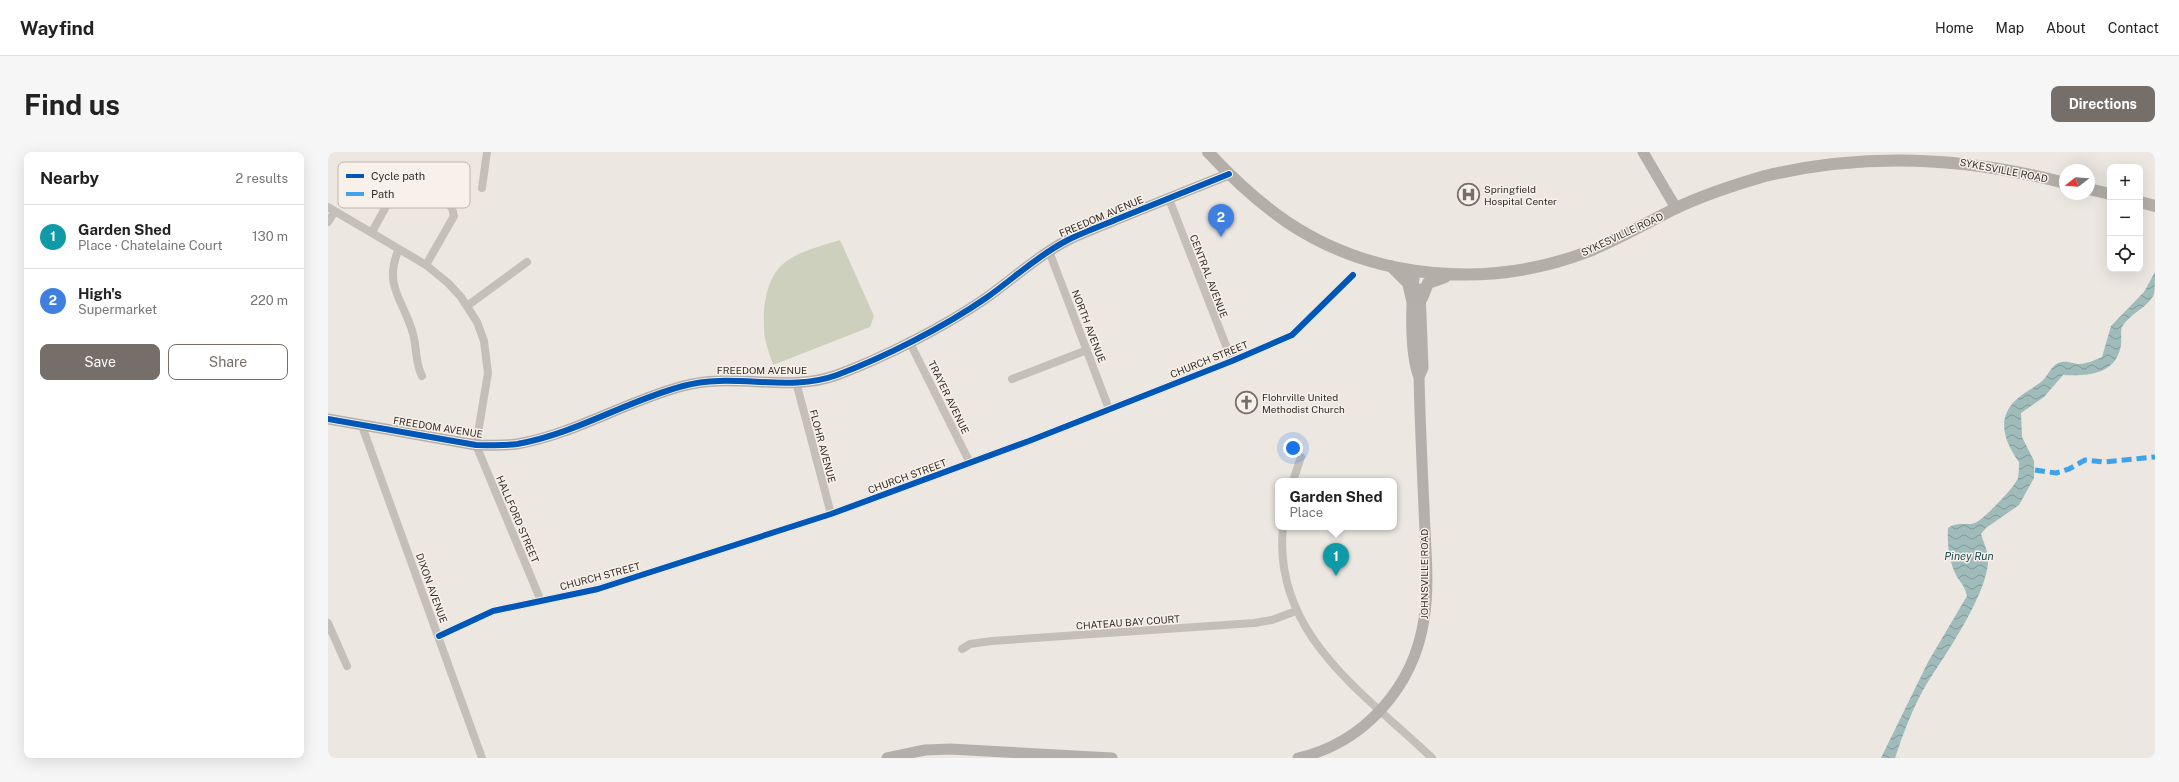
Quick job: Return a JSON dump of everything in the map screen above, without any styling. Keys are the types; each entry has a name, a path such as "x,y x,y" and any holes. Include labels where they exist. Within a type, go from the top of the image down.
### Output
{"main road":[{"name":"SYKESVILLE ROAD","path":"1208,152 1229,174 1269,208 1312,236 1357,256 1390,266 1416,271 1452,275 1512,272 1565,260 1617,239 1676,208 1733,186 1799,168 1859,160 1911,159 1966,162 2028,173 2059,181"},
{"path":"2095,190 2107,193"},
{"path":"2143,203 2155,206"},
{"path":"1390,266 1408,283 1417,299 1428,283 1452,275"}],"street":[{"path":"482,188 487,152"},
{"path":"1643,152 1676,208"},
{"name":"FREEDOM AVENUE","path":"328,419 476,445 516,444 542,438 659,394 697,382 728,380 796,382 821,379 837,375 909,341 985,298 1049,251 1067,240 1229,174"},
{"name":"CENTRAL AVENUE","path":"1169,199 1232,361"},
{"path":"372,232 385,208"},
{"path":"426,265 454,216 451,208"},
{"path":"328,222 332,209 372,232 426,265 448,283 467,306 477,322 484,342 488,373 476,445"},
{"path":"399,249 394,266 394,289 413,334 418,368 422,376"},
{"name":"NORTH AVENUE","path":"1049,251 1110,409"},
{"path":"467,306 527,262"},
{"name":"JOHNSVILLE ROAD","path":"1298,758 1317,753 1338,743 1362,728 1382,710 1393,696 1413,661 1425,618 1419,378 1415,361 1417,299 1416,271"},
{"name":"CHURCH STREET","path":"439,636 493,611 611,585 831,514 970,463 1232,361 1292,335 1353,276"},
{"name":"TRAYER AVENUE","path":"909,341 970,463"},
{"path":"1012,379 1088,350"},
{"name":"FLOHR AVENUE","path":"796,382 831,514"},
{"name":"DIXON AVENUE","path":"362,426 482,758"},
{"name":"HALLFORD STREET","path":"476,445 541,601"},
{"path":"1294,478 1301,457"},
{"path":"1283,530 1284,568 1296,611 1327,659 1432,758"},
{"name":"CHATEAU BAY COURT","path":"962,649 970,644 992,641 1254,623 1272,620 1296,611"},
{"path":"328,623 347,666"},
{"path":"891,757 925,750 950,749 1112,758"}],"green space":[{"path":"840,240 874,316 870,327 773,365 764,334 764,321 765,303 769,285 773,277 783,264 795,256 810,249"}],"water":[{"name":"Piney Run","path":"2155,272 2154,294 2148,303 2125,322 2121,331 2121,345 2118,355 2113,362 2100,372 2082,375 2063,375 2044,397 2021,413 2022,437 2034,461 2034,478 2019,505 1986,528 1981,534 1987,552 1988,563 1980,593 1963,626 1921,693 1895,758 1881,758 1928,662 1967,596 1950,559 1948,547 1948,528 1958,524 1975,523 1992,509 2018,478 2019,462 2006,439 2004,430 2006,414 2010,406 2042,381 2053,366 2058,363 2066,362 2082,364 2102,357 2111,326 2144,292"}],"marked path":[{"path":"2035,470 2056,473 2069,469 2085,460 2103,462 2155,457"}],"cycle path":[{"path":"328,419 476,445 512,445 559,433 662,392 683,386 702,382 721,381 780,383 799,382 818,380 837,375 894,350 952,320 986,298 1055,247 1066,241 1229,174"},
{"path":"439,636 493,611 598,589 831,514 1029,441 1232,361 1292,335 1353,275"}],"place":[{"name":"Springfield Hospital Center","path":"1469,195"},
{"name":"High's","path":"1221,237"},
{"name":"Flohrville United Methodist Church","path":"1246,403"},
{"name":"Garden Shed","path":"1336,576"}]}
